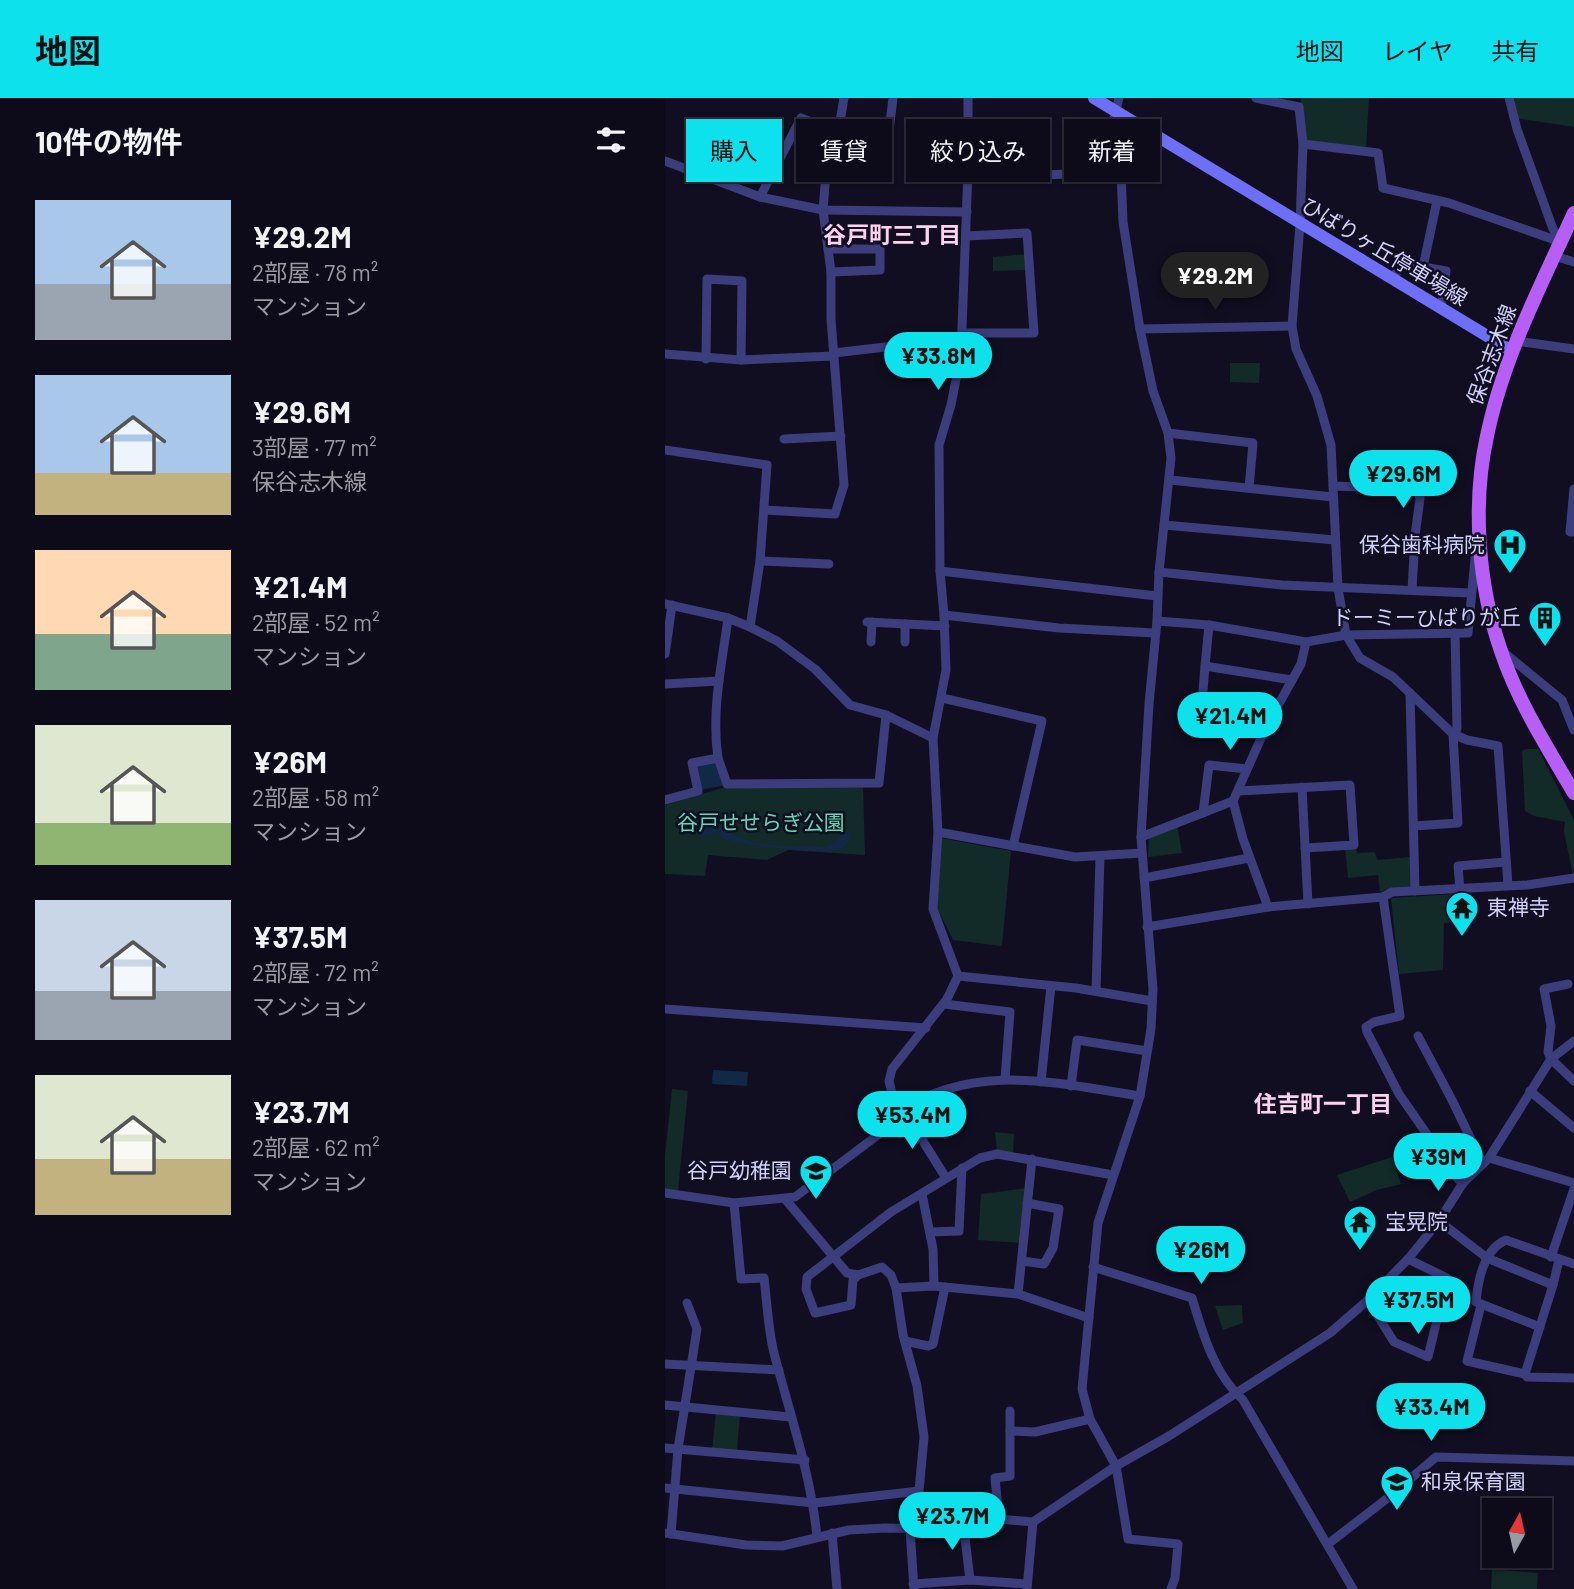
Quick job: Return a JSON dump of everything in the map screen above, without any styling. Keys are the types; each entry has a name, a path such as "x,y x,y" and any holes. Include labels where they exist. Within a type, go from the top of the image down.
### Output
{"main road":[{"name":"ひばりヶ丘停車場線","path":"1094,98 1441,309 1514,346"},
{"name":"保谷志木線","path":"1574,213 1514,346 1487,437 1482,464 1480,526 1485,585 1501,650 1527,712 1574,793"}],"street":[{"path":"840,119 844,98"},
{"path":"890,119 893,98"},
{"path":"968,98 968,119"},
{"path":"1114,119 1119,98"},
{"path":"1256,98 1299,107 1303,144 1292,326 1296,349 1317,396 1331,445 1338,587 1346,635 1360,658 1393,677 1453,734 1467,740 1498,746 1508,885"},
{"path":"1509,98 1517,129 1549,217 1561,242"},
{"path":"760,197 796,128"},
{"path":"1303,144 1378,153 1383,188 1437,201 1561,242"},
{"path":"665,161 760,197 823,210 967,212"},
{"path":"764,510 835,513 844,485 831,319 831,272 823,210 825,182"},
{"path":"946,1178 900,1111 889,1081 892,1069 944,1004 958,976 933,909 937,832 933,738 946,670 940,571 939,444 951,405 962,337 968,182"},
{"path":"1121,182 1123,222 1140,329 1153,391 1168,433 1171,458 1157,596 1141,837 1152,1001 1140,1097 1098,1223 1081,1389 1090,1419 1116,1466 1128,1539 1178,1544 1175,1578 1171,1589"},
{"path":"1423,267 1437,201"},
{"path":"665,354 741,360 834,354 962,337 1034,334 1027,233 966,236"},
{"path":"828,249 880,249 880,270 831,272"},
{"path":"1555,256 1574,262"},
{"path":"1391,278 1406,263 1446,271 1441,309"},
{"path":"706,359 707,279 742,281 741,360"},
{"path":"1140,329 1292,326"},
{"path":"1514,346 1574,349"},
{"path":"1168,433 1253,443 1249,488"},
{"path":"784,439 841,436"},
{"path":"665,450 767,465 760,561 750,627"},
{"path":"1170,480 1333,497"},
{"path":"1333,486 1417,489 1420,498 1412,590"},
{"path":"1574,489 1570,532 1574,532"},
{"path":"1164,525 1335,540"},
{"path":"1157,621 1209,625 1306,642 1346,635 1468,632 1480,526"},
{"path":"760,561 829,564"},
{"path":"940,571 1157,596"},
{"path":"1159,572 1282,585 1471,593"},
{"path":"665,654 668,604 728,618 777,641 815,669 850,705 886,715 933,738"},
{"path":"944,615 1059,628 1155,633"},
{"path":"728,618 715,730 718,758 727,784 879,783 886,715"},
{"path":"871,642 869,622 945,626"},
{"path":"905,624 905,642"},
{"path":"1209,625 1201,716 1266,727"},
{"path":"1414,826 1458,823 1453,734 1457,729 1455,633"},
{"path":"1141,837 1233,801 1266,727 1301,664 1306,642"},
{"path":"1501,650 1562,700 1574,730"},
{"path":"1205,666 1292,680"},
{"path":"665,684 719,681"},
{"path":"1410,693 1415,891"},
{"path":"942,698 1042,721 1013,846"},
{"path":"665,800 698,790 692,763 718,758"},
{"path":"1203,813 1209,765 1247,769"},
{"path":"1238,791 1350,785 1354,845 1305,848"},
{"path":"1302,787 1308,904"},
{"path":"1233,801 1249,858 1268,907"},
{"path":"937,832 1075,858 1142,853"},
{"path":"1096,991 1100,857"},
{"path":"1144,878 1249,858"},
{"path":"1460,890 1458,866 1506,862"},
{"path":"1147,927 1268,907 1383,897 1392,892 1527,885 1574,878"},
{"path":"1383,897 1400,1016 1374,1022 1366,1027 1367,1032 1399,1094 1463,1183"},
{"path":"958,976 1096,991 1152,1001"},
{"path":"1568,984 1544,989 1551,1026 1548,1052 1551,1059 1574,1081"},
{"path":"1041,1082 1051,986"},
{"path":"944,1004 1010,1012 1005,1079"},
{"path":"665,1009 926,1028"},
{"path":"1418,1036 1486,1161 1574,1184"},
{"path":"1071,1086 1077,1040 1147,1051"},
{"path":"687,1303 697,1329 686,1408 669,1489 668,1533 782,1546 832,1533 885,1528 933,1529 963,1521 999,1519 1033,1522 1116,1466 1237,1394 1330,1333 1368,1300 1408,1259 1439,1220 1463,1183 1486,1161 1551,1059 1574,1041"},
{"path":"665,1192 734,1203 786,1200 795,1197 890,1126 900,1111 928,1095 965,1084 1005,1079 1140,1097"},
{"path":"1530,1091 1574,1128"},
{"path":"858,1275 853,1280 851,1305 815,1313 806,1289 807,1277 891,1212 980,1158 997,1154 1113,1175"},
{"path":"1018,1294 1032,1159"},
{"path":"930,1233 959,1231 962,1168"},
{"path":"1525,1374 1553,1285 1555,1259 1574,1189"},
{"path":"905,1341 928,1346 933,1344 940,1286 922,1195"},
{"path":"786,1200 847,1273 858,1275 882,1268 891,1275 896,1288 905,1341 917,1386 923,1433 913,1587 970,1580 1027,1586 1033,1522"},
{"path":"734,1203 741,1279 764,1278 773,1350 790,1416 805,1460 814,1503 817,1537"},
{"path":"1021,1261 1044,1264 1053,1248 1059,1209 1027,1203"},
{"path":"1439,1220 1487,1258 1553,1285"},
{"path":"1540,1327 1476,1302 1487,1258 1493,1249 1506,1240 1574,1264"},
{"path":"1368,1300 1394,1342 1428,1357 1447,1278 1408,1259"},
{"path":"1093,1267 1192,1298 1206,1344 1222,1374 1243,1400 1351,1588"},
{"path":"896,1288 940,1286 1018,1294 1089,1318"},
{"path":"1481,1305 1467,1361 1525,1374 1527,1377 1574,1378"},
{"path":"665,1364 779,1370"},
{"path":"665,1405 790,1416"},
{"path":"999,1519 995,1478 1010,1476 1010,1411"},
{"path":"1010,1431 1035,1432 1090,1419"},
{"path":"665,1448 805,1460"},
{"path":"1328,1544 1436,1457 1574,1461"},
{"path":"669,1489 814,1503 919,1491"},
{"path":"963,1521 970,1580"},
{"path":"832,1533 837,1589"}],"green space":[{"path":"1301,98 1369,98 1366,149 1301,141"},
{"path":"1510,98 1574,98 1574,127 1515,118"},
{"path":"1027,254 1028,270 993,271 993,257"},
{"path":"1230,363 1260,363 1259,383 1230,382"},
{"path":"1538,749 1574,820 1574,880 1564,832 1565,822 1534,816 1525,811 1522,751"},
{"name":"谷戸せせらぎ公園","path":"863,786 865,855 788,850 767,860 708,855 705,876 665,874 665,805 725,787"},
{"path":"1177,826 1182,853 1148,857 1149,836"},
{"path":"941,838 1011,851 1002,946 953,940 937,908"},
{"path":"1355,846 1357,853 1375,852 1377,860 1411,857 1412,885 1409,888 1380,892 1378,875 1348,878 1345,847"},
{"path":"1469,893 1469,922 1444,923 1443,970 1399,974 1391,898"},
{"path":"672,1089 688,1091 678,1191 665,1190 665,1156"},
{"path":"995,1132 1014,1134 1013,1154 997,1152"},
{"path":"1392,1157 1401,1184 1377,1190 1350,1202 1337,1175"},
{"path":"1027,1188 1021,1243 978,1240 981,1194"},
{"path":"1242,1305 1243,1323 1223,1330 1215,1306"},
{"path":"716,1412 740,1414 737,1452 712,1450"},
{"path":"1492,1569 1538,1573 1537,1589 1491,1589"}],"water":[{"path":"717,760 726,785 700,790 694,765"},
{"path":"707,827 721,830 725,828 748,840 773,845 826,847 843,833 849,833 850,838 843,847 834,850 803,851 722,839 721,834 715,832 702,836 700,832"},
{"path":"713,1070 748,1072 747,1086 712,1084"}],"place":[{"name":"保谷歯科病院","path":"1510,575"},
{"name":"ドーミーひばりが丘","path":"1545,648"},
{"name":"東禅寺","path":"1462,938"},
{"name":"谷戸幼稚園","path":"816,1201"},
{"name":"宝晃院","path":"1360,1252"},
{"name":"和泉保育園","path":"1397,1512"}],"district":[{"name":"谷戸町三丁目","path":"892,235"},
{"name":"住吉町一丁目","path":"1323,1104"}]}
